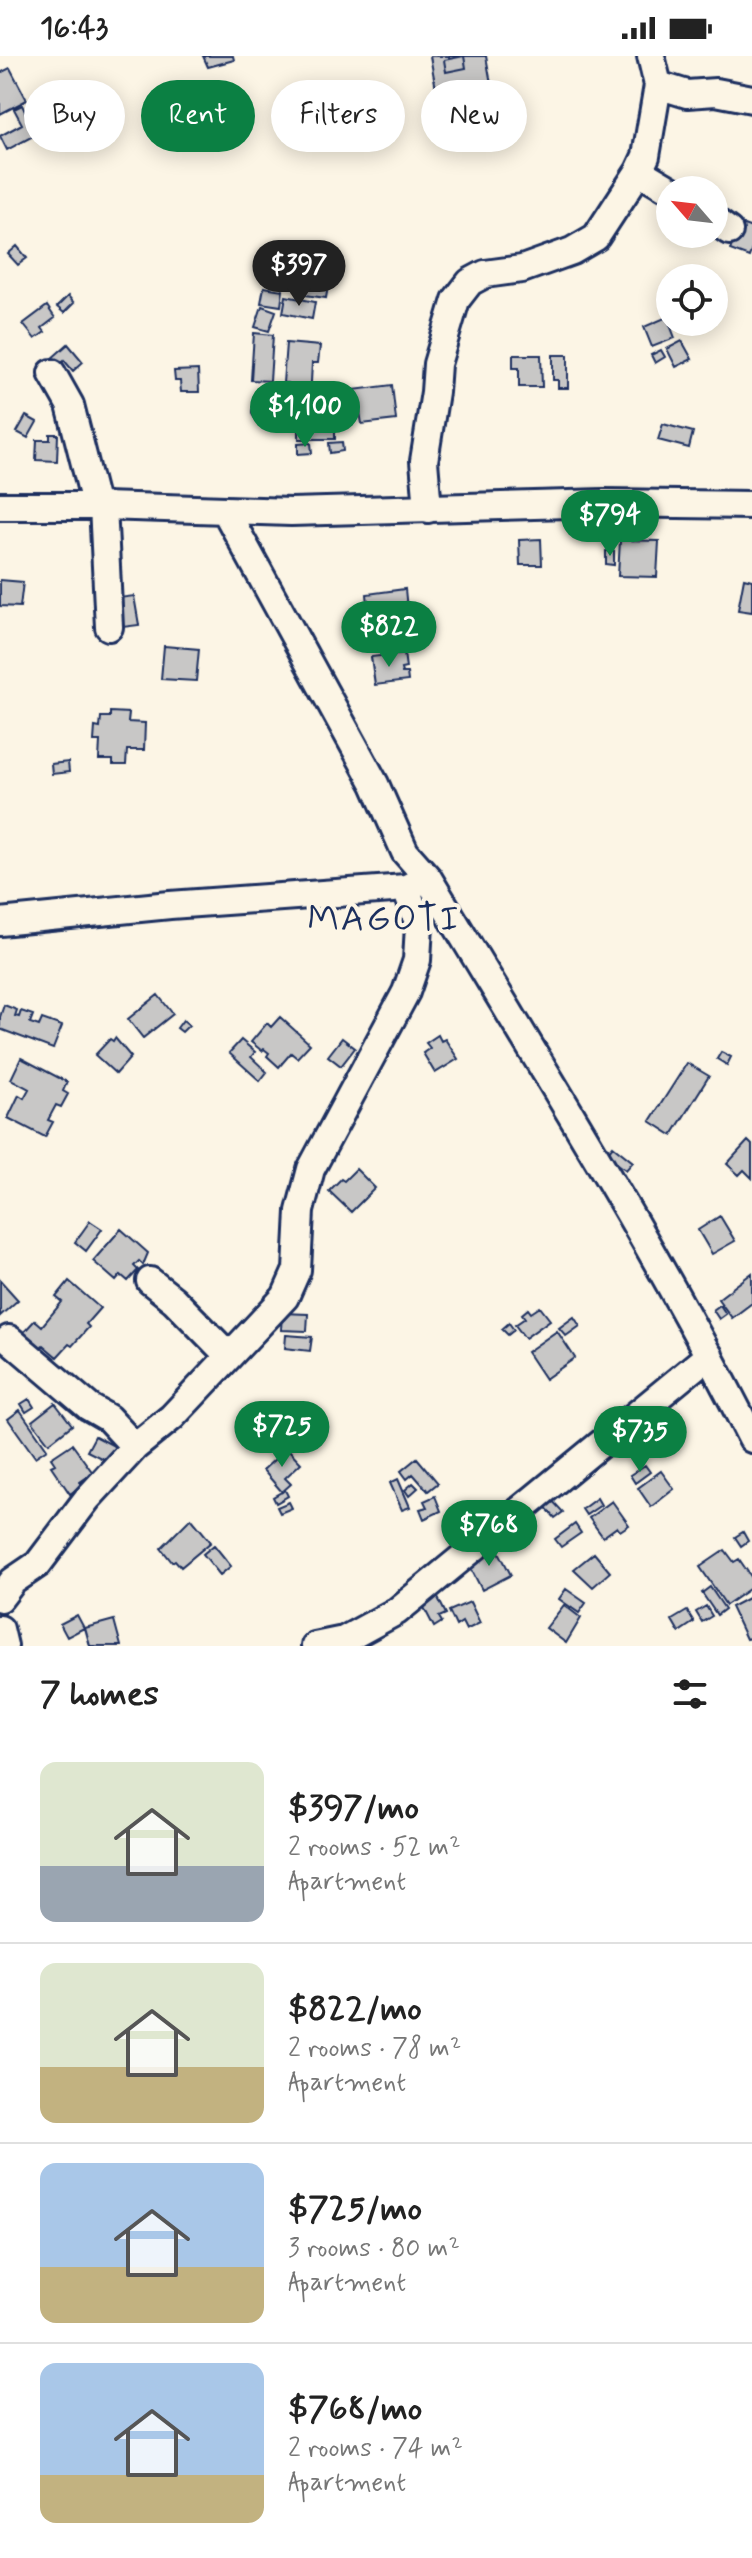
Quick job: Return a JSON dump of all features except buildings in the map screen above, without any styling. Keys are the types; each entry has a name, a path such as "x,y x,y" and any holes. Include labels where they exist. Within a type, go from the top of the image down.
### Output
{"street":[{"path":"428,509 424,461 437,364 456,300 470,282 485,274 522,269 572,251 596,237 646,156 658,85 651,56"},
{"path":"658,85 687,94 716,92 752,99"},
{"path":"639,171 656,181"},
{"path":"52,373 70,405 100,506 109,627"},
{"path":"0,506 291,512 604,503 752,505"},
{"path":"225,510 375,784 417,883 709,1355 752,1439"},
{"path":"0,922 417,883"},
{"path":"0,1598 13,1581 38,1564 87,1499 135,1447 172,1417 285,1297 298,1265 300,1211 311,1169 413,973 419,925 417,883"},
{"path":"150,1281 174,1300 229,1356"},
{"path":"9,1339 89,1407 108,1418 135,1447"},
{"path":"315,1646 344,1640 397,1611 709,1355"},
{"path":"0,1629 4,1646"}],"district":[{"name":"MAGOTI","path":"384,917"}]}
